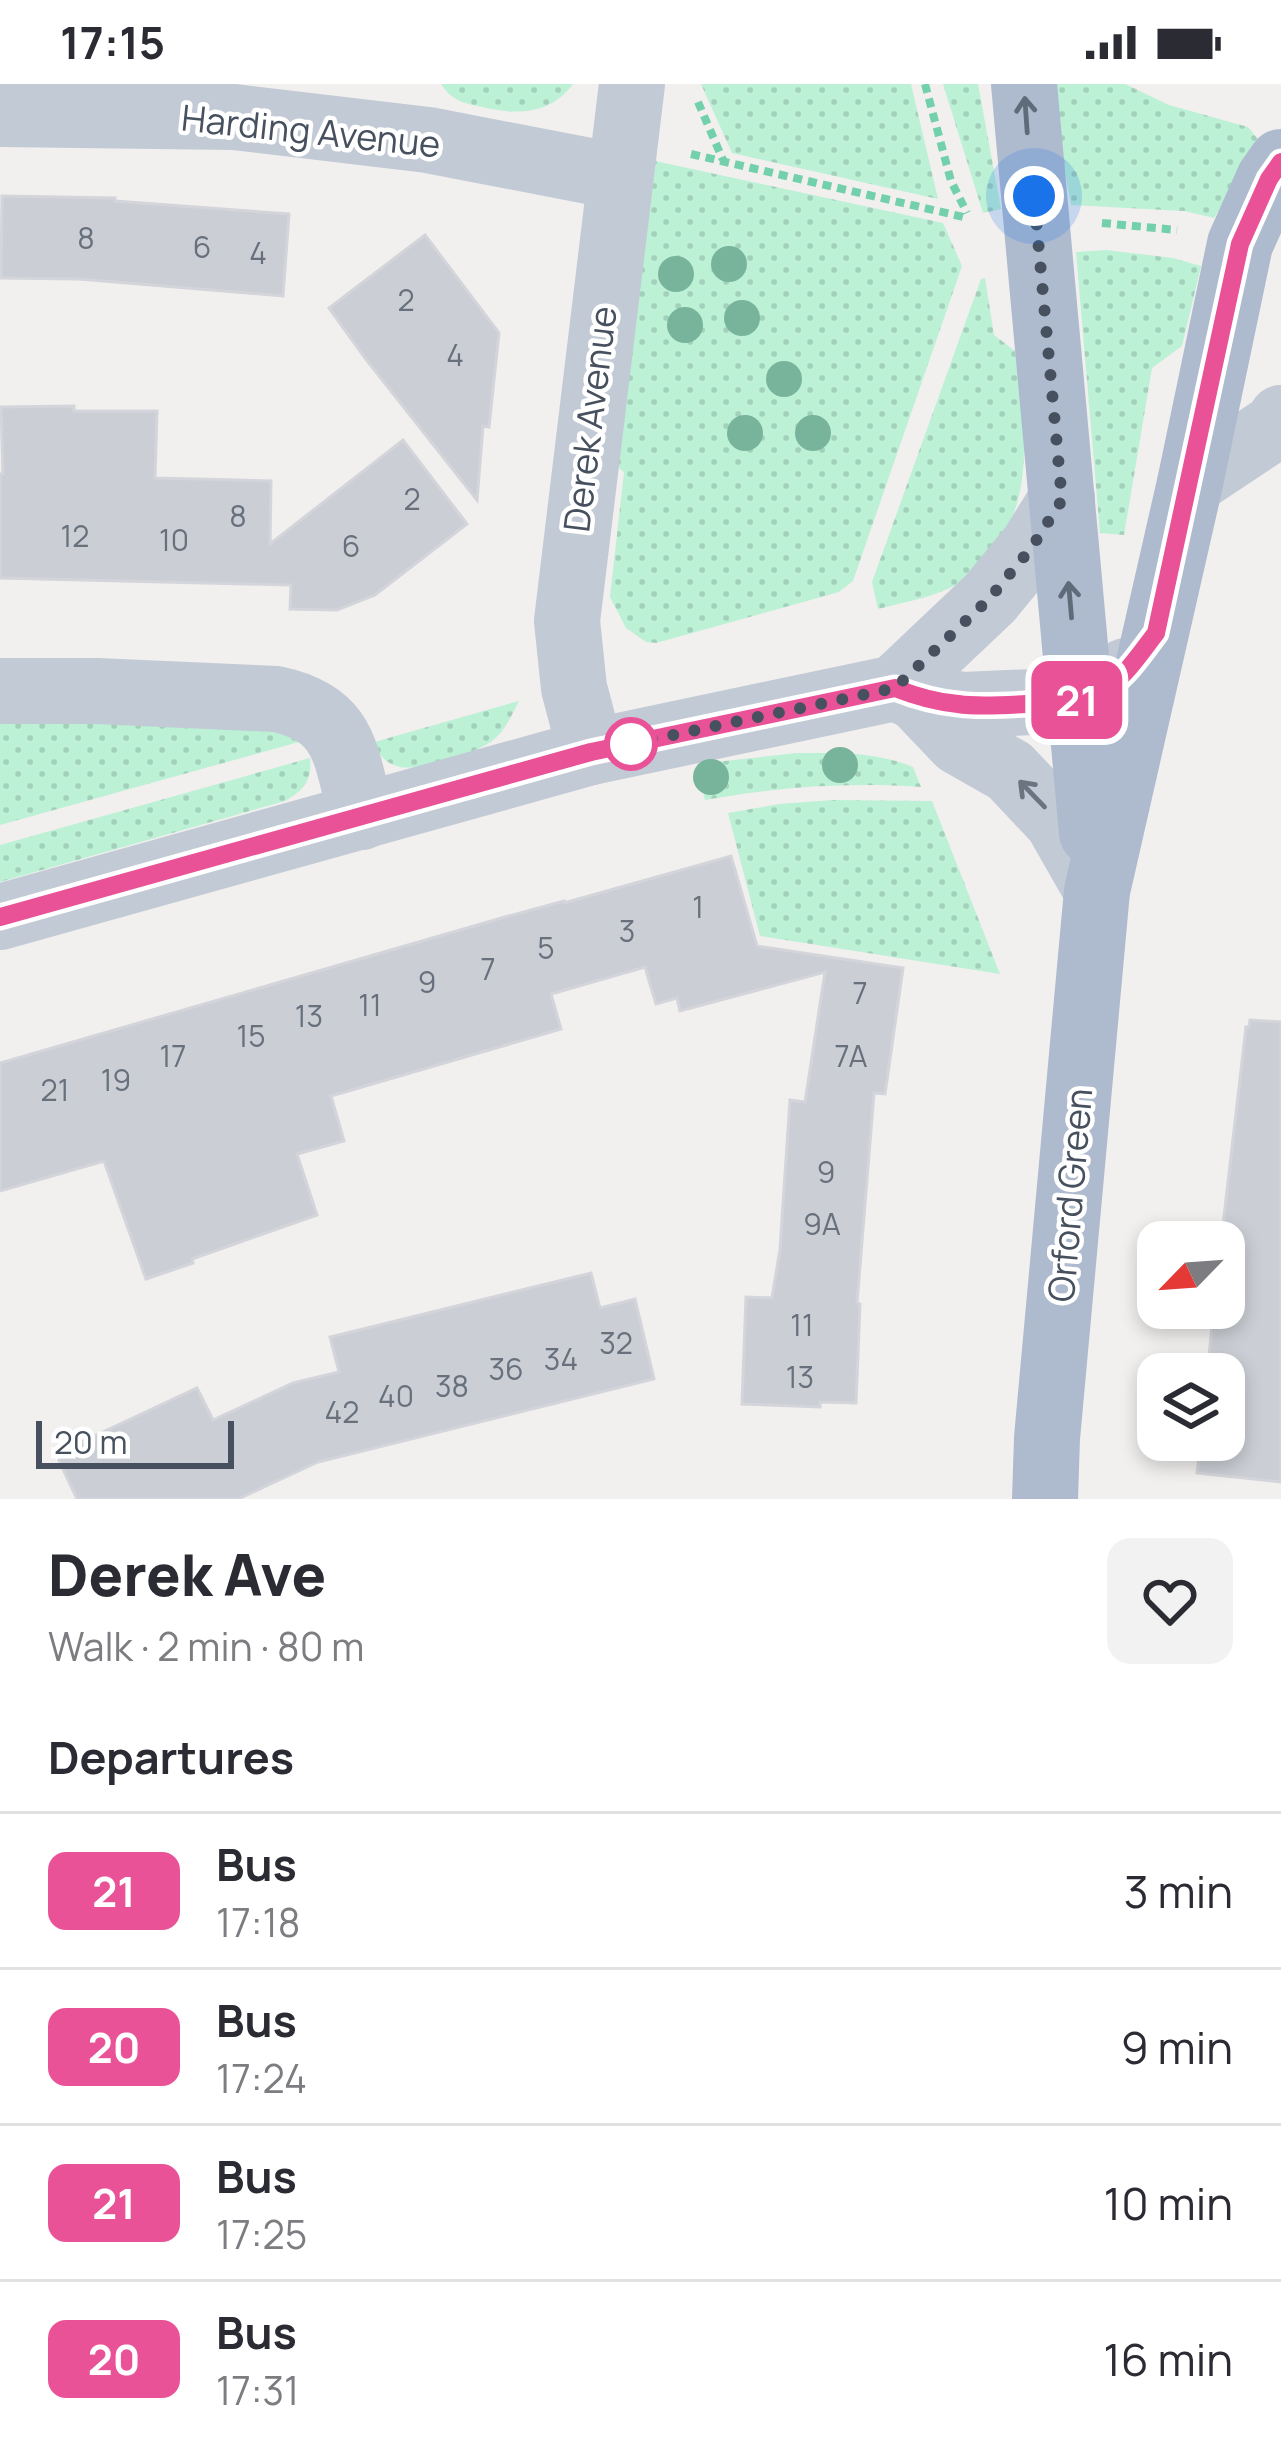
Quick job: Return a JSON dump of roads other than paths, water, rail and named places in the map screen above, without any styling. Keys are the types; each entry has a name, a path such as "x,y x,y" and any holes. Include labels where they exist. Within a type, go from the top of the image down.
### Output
{"main road":[{"name":"Orford Green","path":"1024,84 1097,891"},
{"name":"Orford Green","path":"1045,1499 1097,891 1240,244 1281,162"}],"street":[{"name":"Derek Avenue","path":"591,752 574,688 567,621 632,84"},
{"name":"Harding Avenue","path":"0,114 235,117 428,140 620,177"},
{"path":"1190,483 1279,424 1281,418"},
{"path":"906,692 1032,547 1062,500"},
{"path":"0,917 591,752 906,692 963,705 1078,700 1100,692 1128,670 1156,633"},
{"path":"0,691 164,694 299,704 331,724 341,742 362,817"},
{"path":"906,692 959,742 1010,771 1058,820 1097,891"}]}
